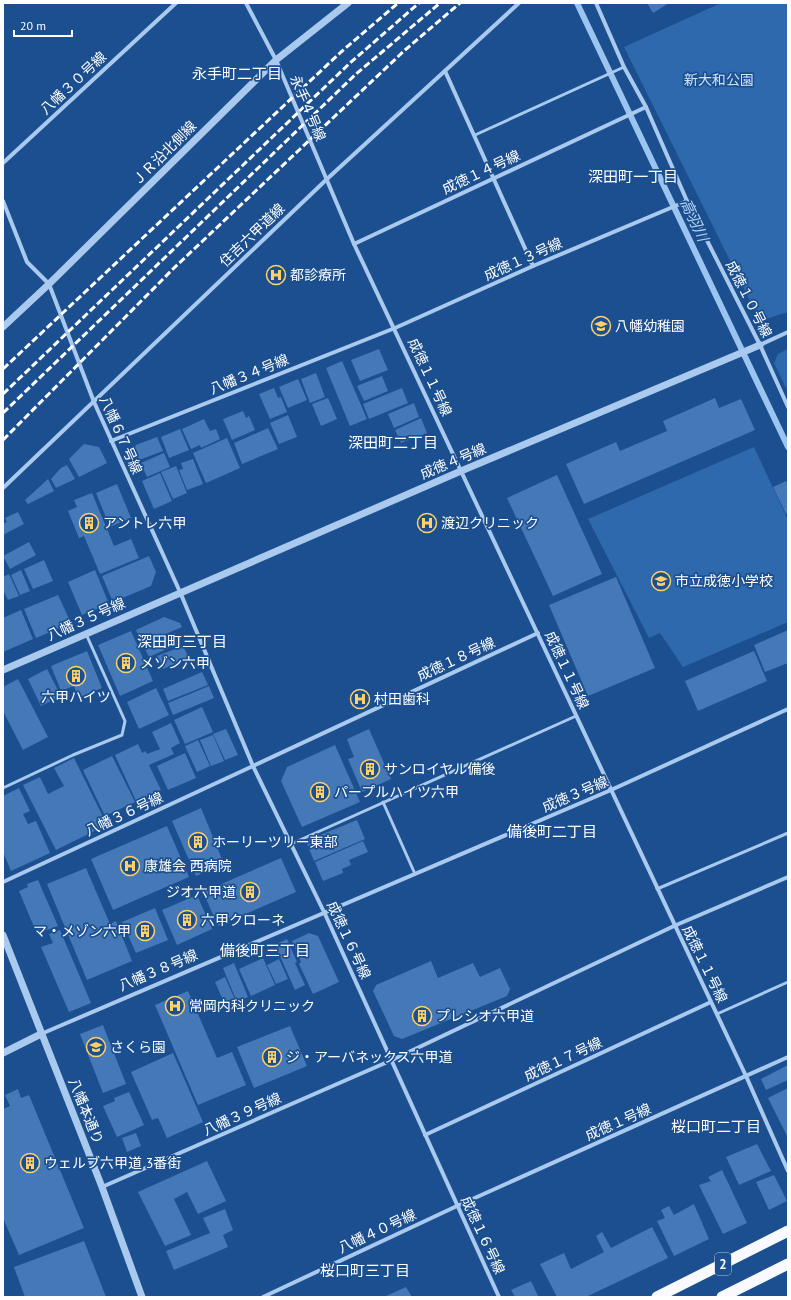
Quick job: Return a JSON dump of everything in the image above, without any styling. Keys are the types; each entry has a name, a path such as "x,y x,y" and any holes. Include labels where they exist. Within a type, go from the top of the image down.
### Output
{"highway":[{"name":"2","path":"657,1297 788,1231"},
{"name":"2","path":"722,1297 788,1264"}],"street":[{"name":"八幡３０号線","path":"3,163 176,3"},
{"name":"永手４号線","path":"246,3 276,60 327,179"},
{"name":"ＪＲ沿北側線","path":"3,327 49,284 276,60 348,3"},
{"name":"住吉六甲道線","path":"3,488 327,179 519,3"},
{"name":"成徳１０号線","path":"596,3 624,67 646,107 686,201 760,345 788,408"},
{"path":"445,71 533,266"},
{"name":"成徳１４号線","path":"354,244 646,107"},
{"name":"成徳１１号線","path":"327,179 354,244 395,328 674,926 717,1014 788,1171"},
{"path":"3,201 27,262 49,284"},
{"name":"成徳１３号線","path":"395,328 533,266 686,201"},
{"name":"八幡６７号線","path":"49,284 94,402 180,592"},
{"name":"八幡３４号線","path":"111,441 395,328"},
{"path":"760,345 788,332"},
{"name":"成徳４号線","path":"180,592 461,471 760,345"},
{"name":"八幡３５号線","path":"3,670 180,592"},
{"name":"成徳１６号線","path":"180,592 254,766 325,914 499,1297"},
{"name":"成徳１８号線","path":"254,766 538,633"},
{"name":"成徳３号線","path":"325,914 611,790 788,709"},
{"name":"八幡３６号線","path":"3,882 254,766"},
{"name":"八幡３９号線","path":"102,1187 392,1060 674,926 788,877"},
{"name":"八幡３８号線","path":"3,1053 41,1034 325,914"},
{"name":"八幡本通り","path":"3,935 102,1187 142,1297"},
{"name":"成徳１７号線","path":"425,1135 711,1002"},
{"name":"成徳１号線","path":"457,1206 788,1057"},
{"name":"八幡４０号線","path":"263,1297 457,1206"}],"lane":[{"path":"474,135 624,67"},
{"path":"3,788 73,755 122,735 126,721 86,634"},
{"path":"291,844 576,716"},
{"path":"383,802 415,874"},
{"path":"657,889 788,833"},
{"path":"717,1014 788,982"}],"green space":[{"name":"新大和公園","path":"721,3 788,3 788,312 760,321 624,47"},
{"path":"788,349 788,392 774,363 778,354"},
{"path":"754,447 788,520 788,622 683,667 660,633 649,638 588,519"}],"building":[{"path":"647,3 669,3 653,13"},
{"path":"379,349 388,370 360,381 351,360"},
{"path":"342,361 367,419 350,426 326,368"},
{"path":"316,373 325,397 310,403 301,379"},
{"path":"382,376 388,391 364,401 357,386"},
{"path":"298,379 307,400 288,408 279,387"},
{"path":"274,388 278,398 281,397 287,412 270,419 259,394"},
{"path":"402,388 408,403 369,419 363,404"},
{"path":"328,398 337,419 321,426 312,404"},
{"path":"715,398 719,408 741,399 755,430 584,504 566,464 616,442 620,451 667,431 663,421"},
{"path":"414,403 419,417 394,428 388,414"},
{"path":"243,411 246,418 249,416 255,430 232,440 223,419"},
{"path":"288,415 297,437 279,444 270,423"},
{"path":"421,418 427,433 401,443 395,430"},
{"path":"204,419 210,431 216,429 220,439 201,448 200,445 191,449 182,429"},
{"path":"268,428 278,449 242,464 234,443"},
{"path":"180,429 189,450 169,458 161,437"},
{"path":"157,437 163,451 139,460 134,449 136,445"},
{"path":"227,438 240,468 206,483 193,453"},
{"path":"84,444 99,447 107,463 79,477 69,459"},
{"path":"164,453 170,467 147,477 141,463"},
{"path":"193,459 203,484 187,490 179,470 183,469 181,463"},
{"path":"67,465 75,479 56,488 51,479 61,468"},
{"path":"176,466 187,493 173,499 161,472"},
{"path":"160,473 172,501 154,509 142,481"},
{"path":"557,475 602,574 553,596 507,498"},
{"path":"48,479 54,491 28,504 25,500"},
{"path":"786,481 788,485 788,513 786,514 773,487"},
{"path":"117,484 131,518 110,527 96,493"},
{"name":"アントレ六甲","path":"92,493 114,546 131,539 139,558 100,574 84,536 79,538 68,511 77,507 74,500"},
{"path":"18,512 24,524 3,535 3,524 7,522 5,518"},
{"path":"29,542 36,555 10,569 3,556"},
{"path":"149,556 156,572 151,586 113,602 102,576"},
{"path":"44,560 53,581 33,589 24,569"},
{"path":"21,570 30,591 20,595 11,575"},
{"path":"95,570 109,604 82,615 68,582"},
{"path":"9,574 19,596 8,600 3,590 3,577"},
{"path":"616,577 655,668 588,696 549,605"},
{"path":"58,595 71,623 36,638 24,609"},
{"path":"21,610 33,639 3,652 3,618"},
{"path":"164,617 180,623 182,627 142,644 136,630"},
{"path":"788,630 788,663 765,672 754,645"},
{"name":"メゾン六甲","path":"131,631 153,681 120,696 98,645"},
{"path":"175,633 180,643 149,657 144,647"},
{"path":"183,646 189,658 163,669 157,656"},
{"name":"六甲ハイツ","path":"87,651 102,688 78,698 74,686 61,691 51,666"},
{"path":"754,651 767,681 698,711 685,681"},
{"path":"47,669 61,696 41,706 28,679"},
{"path":"202,672 208,685 168,701 163,689"},
{"path":"18,679 48,737 23,750 3,711 3,687"},
{"path":"209,686 214,698 173,715 168,703"},
{"path":"156,688 169,715 139,729 127,702"},
{"path":"202,707 213,732 185,744 174,720"},
{"path":"171,723 180,743 171,748 174,754 149,765 161,790 136,801 115,755 138,744 142,753 146,751 147,754 160,749 152,732"},
{"path":"226,729 238,755 225,760 213,734"},
{"name":"サンロイヤル備後","path":"369,729 391,779 362,792 348,759 354,757 347,739"},
{"path":"213,735 224,761 211,766 200,740"},
{"path":"198,740 210,766 197,772 185,746"},
{"name":"パープルハイツ六甲","path":"335,745 360,802 302,827 281,781 287,767"},
{"path":"185,753 196,778 168,790 157,766"},
{"path":"112,756 135,802 105,816 83,770"},
{"path":"74,758 107,825 56,850 23,785 40,777 48,794 64,786 54,768"},
{"path":"19,788 30,811 23,814 28,824 36,821 50,853 11,871 3,852 3,796"},
{"name":"ホーリーツリー東部","path":"201,808 224,864 196,876 172,821"},
{"path":"357,820 365,839 314,861 306,841"},
{"path":"167,826 189,877 113,910 91,859"},
{"path":"363,841 368,852 349,860 351,865 342,869 343,873 323,881 315,862"},
{"name":"ジオ六甲道","path":"281,858 296,892 218,926 203,892"},
{"path":"86,868 110,924 116,921 132,961 87,980 47,884"},
{"path":"38,880 58,926 37,934 19,891 28,887 27,884"},
{"name":"六甲クローネ","path":"197,895 212,929 177,945 162,910"},
{"name":"マ・メゾン六甲","path":"155,908 168,940 136,953 122,922"},
{"path":"60,930 91,1003 69,1012 41,947 53,943 49,934"},
{"path":"309,933 318,936 339,982 313,994 299,964 301,962 292,941"},
{"path":"287,939 297,962 295,963 305,985 295,990 275,945"},
{"path":"263,958 275,985 251,996 239,969"},
{"path":"279,959 288,979 276,984 267,965"},
{"name":"プレシオ六甲道","path":"431,961 438,978 473,963 480,977 500,968 510,989 507,996 402,1039 394,1036 373,991 376,985"},
{"path":"234,963 248,997 237,1002 223,968"},
{"path":"225,977 236,1002 226,1007 215,982"},
{"path":"188,991 217,1058 232,1052 246,1085 198,1105 155,1005"},
{"path":"103,1025 126,1084 103,1093 80,1034"},
{"name":"ジ・アーバネックス六甲道","path":"290,1026 307,1066 254,1088 237,1047"},
{"path":"173,1053 203,1122 167,1138 158,1118 152,1120 131,1072"},
{"path":"788,1065 788,1080 766,1090 761,1079"},
{"path":"788,1088 788,1138 768,1098"},
{"name":"ウェルブ六甲道 3番街","path":"18,1089 21,1098 29,1095 84,1228 19,1255 3,1218 3,1109 10,1106 5,1095"},
{"path":"129,1092 144,1125 117,1137 103,1106 115,1101 114,1098"},
{"path":"136,1133 141,1146 127,1152 122,1138"},
{"path":"757,1144 771,1171 739,1185 726,1157"},
{"path":"207,1161 226,1201 198,1214 187,1192 174,1199 191,1235 165,1246 138,1192"},
{"path":"722,1170 747,1223 723,1234 699,1185 711,1181 708,1177"},
{"path":"774,1175 787,1201 769,1210 756,1182"},
{"path":"694,1204 709,1239 674,1256 657,1221 665,1218 661,1210 669,1206 674,1215"},
{"path":"225,1209 233,1230 223,1235 228,1247 174,1270 166,1251 210,1233 203,1218"},
{"path":"652,1227 668,1258 586,1297 557,1297 540,1264 564,1253 571,1269 604,1252 596,1236 602,1232 611,1248"},
{"path":"84,1241 106,1297 25,1297 14,1267"},
{"path":"531,1281 538,1296 515,1297 511,1290"},
{"path":"406,1287 412,1297 384,1297"}],"waterway":[{"name":"高羽川","path":"577,3 788,447"}],"railway":[{"path":"3,369 341,52 398,3"},
{"path":"3,394 350,63 419,3"},
{"path":"3,413 356,74 440,3"},
{"path":"3,440 174,268 405,50 460,3"}],"place":[{"name":"都診療所","path":"276,275"},
{"name":"八幡幼稚園","path":"601,326"},
{"name":"アントレ六甲","path":"89,523"},
{"name":"渡辺クリニック","path":"427,523"},
{"name":"市立成徳小学校","path":"661,581"},
{"name":"メゾン六甲","path":"126,663"},
{"name":"六甲ハイツ","path":"76,676"},
{"name":"村田歯科","path":"360,699"},
{"name":"サンロイヤル備後","path":"370,769"},
{"name":"パープルハイツ六甲","path":"320,792"},
{"name":"ホーリーツリー東部","path":"198,842"},
{"name":"康雄会 西病院","path":"130,866"},
{"name":"ジオ六甲道","path":"250,892"},
{"name":"六甲クローネ","path":"187,920"},
{"name":"マ・メゾン六甲","path":"145,931"},
{"name":"常岡内科クリニック","path":"175,1006"},
{"name":"プレシオ六甲道","path":"422,1016"},
{"name":"さくら園","path":"96,1047"},
{"name":"ジ・アーバネックス六甲道","path":"272,1057"},
{"name":"ウェルブ六甲道 3番街","path":"30,1163"}],"district":[{"name":"永手町二丁目","path":"237,74"},
{"name":"深田町一丁目","path":"633,177"},
{"name":"深田町二丁目","path":"393,443"},
{"name":"深田町三丁目","path":"182,642"},
{"name":"備後町二丁目","path":"552,832"},
{"name":"備後町三丁目","path":"265,951"},
{"name":"桜口町二丁目","path":"716,1127"},
{"name":"桜口町三丁目","path":"365,1271"}]}
